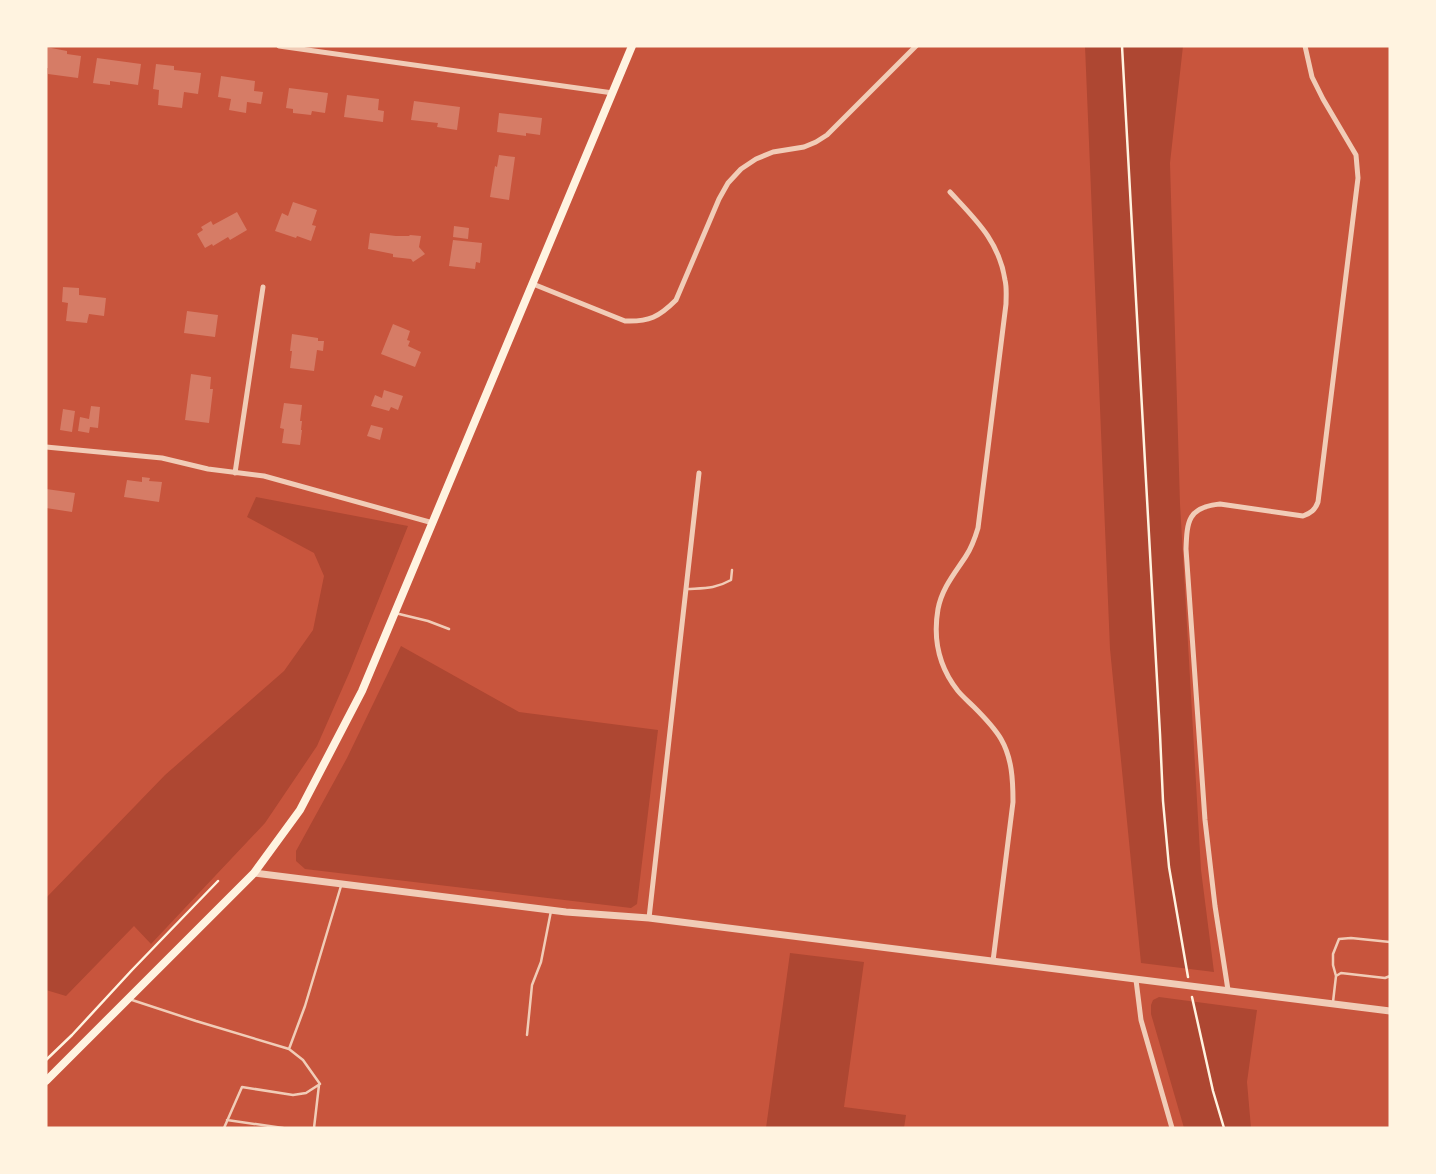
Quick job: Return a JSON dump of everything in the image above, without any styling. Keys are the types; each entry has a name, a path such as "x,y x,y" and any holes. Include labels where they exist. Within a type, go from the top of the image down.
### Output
{"main road":[{"path":"46,1081 254,873 300,810 362,691 632,46"}],"street":[{"path":"279,46 613,93"},
{"path":"533,284 625,322 640,322 653,319 676,300 719,199 728,183 741,169 756,159 773,152 804,147 827,135 916,46"},
{"path":"1228,990 1215,906 1205,820 1186,549 1187,529 1197,511 1207,505 1220,504 1303,516 1316,508 1318,502 1358,178 1356,155 1312,77 1305,46"},
{"path":"950,192 978,222 991,240 1000,260 1006,281 1006,304 978,528 974,542 967,555 946,586 938,607 936,629 938,652 946,673 959,692 990,723 1002,741 1010,760 1014,802 994,961"},
{"path":"235,472 263,287"},
{"path":"46,446 162,458 208,469 264,476 433,523"},
{"path":"650,918 699,473"},
{"path":"254,873 552,910 650,918 1390,1011"},
{"path":"1136,980 1141,1020 1172,1128"}],"lane":[{"path":"686,589 720,586 731,580 732,570"},
{"path":"395,612 449,629"},
{"path":"289,1049 305,1006 342,884"},
{"path":"527,1035 532,985 541,962 552,910"},
{"path":"1333,1003 1336,976 1333,965 1334,954 1339,940 1352,938 1390,942"},
{"path":"1336,976 1341,973 1385,978 1390,976"},
{"path":"128,999 289,1049 304,1060 320,1084 314,1128"},
{"path":"224,1128 242,1086 293,1095 306,1094 320,1084"},
{"path":"227,1120 283,1128"}],"path":[{"path":"1122,46 1163,801 1169,867 1190,986 1213,1091 1224,1128"},
{"path":"46,1060 72,1036 132,970 218,882"}],"shaded area":[{"path":"1085,46 1183,46 1170,163 1180,504 1201,870 1214,972 1141,963 1110,649"},
{"path":"256,497 408,526 350,671 317,746 265,823 151,944 134,926 66,996 46,990 46,898 165,775 284,671 313,630 324,576 314,553 247,517"},
{"path":"401,646 519,712 658,730 637,904 631,908 305,869 296,861 296,851 347,758"},
{"path":"790,953 864,962 844,1107 906,1115 904,1128 766,1128"},
{"path":"1159,997 1257,1010 1247,1082 1251,1128 1184,1128 1151,1014 1153,1000"}],"building":[{"path":"46,47 67,51 67,54 81,56 78,78 48,74 48,68 46,68"},
{"path":"97,58 141,64 138,85 110,81 110,85 93,83"},
{"path":"156,64 174,66 174,70 201,73 198,94 184,92 182,108 158,105 159,90 153,89"},
{"path":"221,76 255,81 254,91 263,92 261,104 247,102 246,113 229,110 231,99 218,97"},
{"path":"289,88 328,93 325,113 312,111 311,115 293,113 293,109 286,108"},
{"path":"347,95 379,99 378,110 384,111 383,122 344,117"},
{"path":"414,101 460,107 457,130 437,127 438,123 411,120"},
{"path":"499,113 542,118 540,135 526,133 526,136 497,132"},
{"path":"499,155 515,157 509,200 490,197 495,166 497,167"},
{"path":"293,202 317,210 312,225 316,226 311,241 275,231 282,213 288,216"},
{"path":"237,212 247,230 230,240 228,237 213,246 212,244 205,248 197,234 203,230 201,227 211,221 213,225"},
{"path":"454,226 469,228 468,239 453,237"},
{"path":"370,233 421,236 419,247 425,254 413,262 411,259 393,257 393,254 368,249"},
{"path":"453,240 482,243 480,263 476,262 475,269 449,266"},
{"path":"63,287 79,288 79,295 106,298 104,316 89,314 87,323 66,321 68,303 62,302"},
{"path":"187,311 218,315 215,337 184,333"},
{"path":"393,324 410,331 407,340 410,341 408,346 421,352 415,367 381,354"},
{"path":"292,334 318,338 318,341 324,341 323,351 317,350 314,371 290,368"},
{"path":"191,374 211,377 210,389 213,389 209,423 185,420"},
{"path":"384,390 403,396 398,410 391,407 389,411 371,406 375,395 382,398"},
{"path":"284,403 302,405 300,445 282,443 284,429 280,428"},
{"path":"91,406 100,407 98,428 90,427 89,433 78,431 80,417 89,419"},
{"path":"63,409 75,411 72,432 60,430"},
{"path":"371,425 383,428 380,440 367,436"},
{"path":"142,477 150,478 149,481 162,482 159,502 124,497 127,480 142,482"},
{"path":"46,489 75,493 72,512 46,508"}]}
